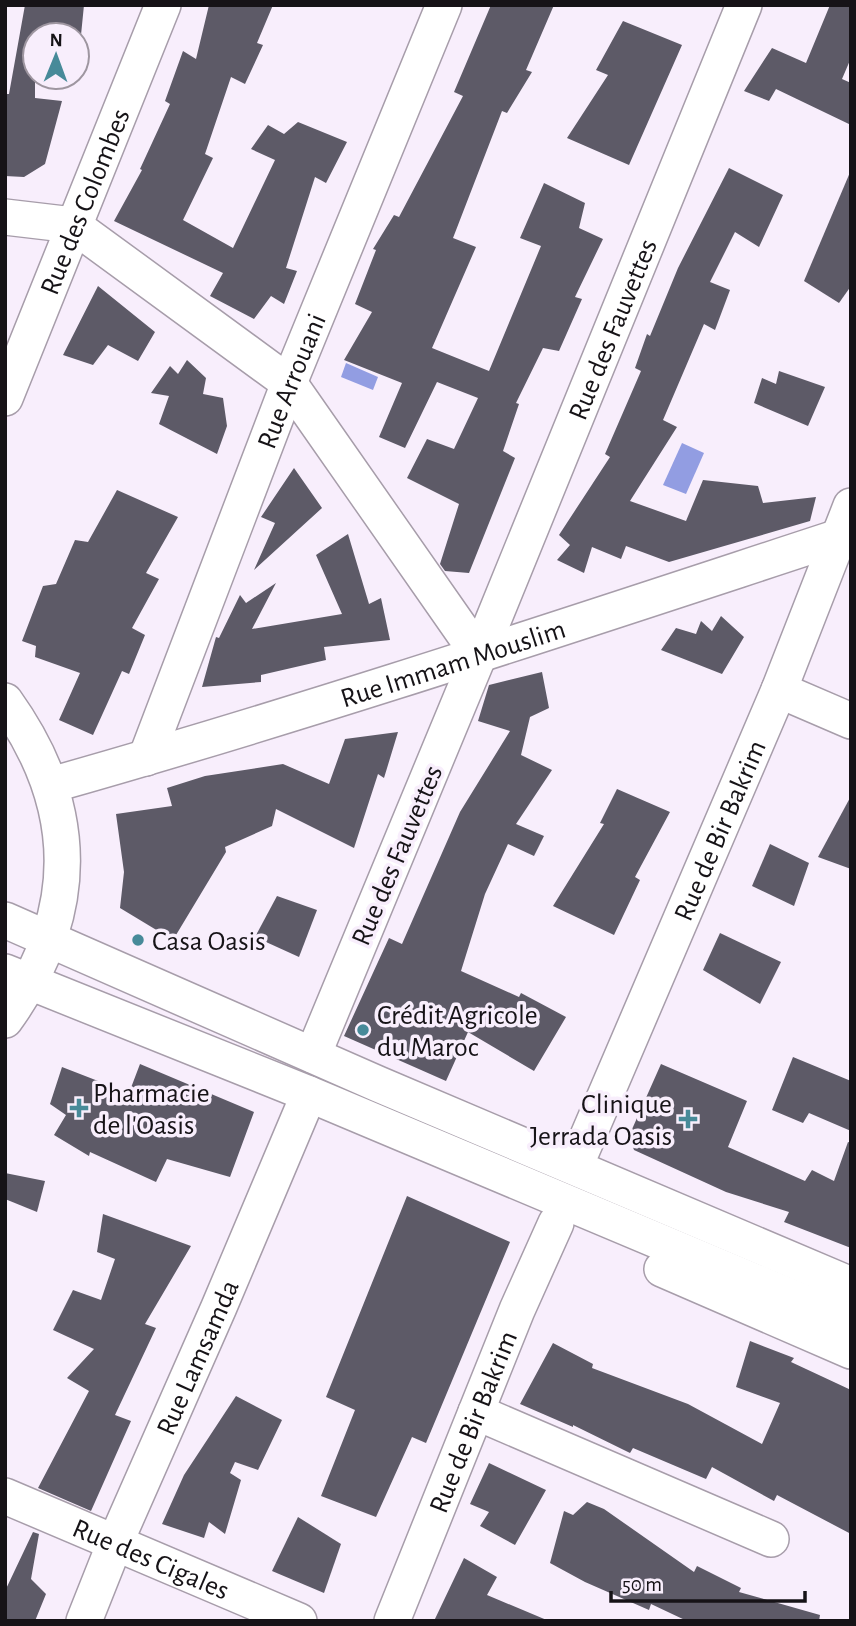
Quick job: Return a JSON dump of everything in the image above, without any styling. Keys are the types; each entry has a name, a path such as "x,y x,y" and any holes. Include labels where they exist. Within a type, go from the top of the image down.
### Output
{"street":[{"name":"Rue des Colombes","path":"5,398 163,5"},
{"name":"Rue Arrouani","path":"146,758 289,383 444,5"},
{"name":"Rue des Fauvettes","path":"313,1055 480,655 744,5"},
{"path":"5,217 73,225 289,383 480,655"},
{"name":"Rue Immam Mouslim","path":"51,785 480,655 847,526"},
{"name":"Rue de Bir Bakrim","path":"582,1150 847,526"},
{"path":"779,690 851,721"},
{"path":"5,701 39,754 51,785 61,834 62,867 59,901 49,939 18,977 5,1020"},
{"path":"5,920 378,1084 851,1285"},
{"path":"18,977 309,1094 851,1322"},
{"path":"378,1084 470,1106 851,1260"},
{"name":"Rue Lamsamda","path":"84,1621 115,1543 309,1094"},
{"path":"402,1133 472,1184 555,1223 851,1351"},
{"name":"Rue de Bir Bakrim","path":"393,1621 555,1223"},
{"path":"476,1412 771,1539"},
{"name":"Rue des Cigales","path":"5,1496 299,1621"}],"water":[{"path":"346,363 378,377 373,390 341,377"},
{"path":"682,443 704,453 686,494 663,485"}],"building":[{"path":"25,5 84,5 82,21 22,21"},
{"path":"209,5 273,5 257,43 263,45 245,84 231,77 205,154 213,158 183,220 233,248 275,160 251,149 268,125 284,134 298,122 347,142 326,183 315,177 286,268 297,271 284,304 271,296 254,319 210,296 223,273 114,221 142,170 140,169 170,104 165,101 183,51 196,59"},
{"path":"491,5 554,5 526,70 532,72 507,113 502,111 453,238 476,247 432,348 489,371 541,246 520,238 544,183 585,203 579,228 603,239 575,297 582,299 559,351 543,348 516,403 519,404 503,451 515,458 469,573 445,571 440,564 459,504 407,478 427,439 454,449 478,398 437,382 405,448 379,437 402,383 344,360 372,312 355,304 376,250 373,249 394,215 399,217 463,96 454,92"},
{"path":"830,5 851,5 851,58 842,79 851,83 851,125 776,89 769,101 744,91 772,48 806,63"},
{"path":"623,21 682,45 629,165 567,138 608,75 596,70"},
{"path":"21,27 21,91 35,91 35,98 62,101 45,164 24,177 5,176 5,94 9,94"},
{"path":"729,168 783,195 759,247 735,232 710,282 730,290 715,330 704,324 663,420 677,427 630,501 686,521 703,480 758,486 763,503 816,497 810,521 669,562 626,546 621,559 592,547 584,573 557,560 570,545 559,535 610,457 605,454 641,371 635,368 647,334 650,336 678,268"},
{"path":"851,170 851,286 839,303 804,281"},
{"path":"98,286 155,332 138,361 108,345 93,365 63,355"},
{"path":"187,360 206,378 203,394 223,398 227,426 217,454 159,424 169,396 151,393 170,366 178,374"},
{"path":"779,371 825,387 808,426 754,403 762,378 776,384"},
{"path":"294,468 322,508 254,570 275,523 261,517"},
{"path":"117,490 178,517 146,573 159,579 132,628 145,635 129,674 122,671 93,735 59,720 80,673 35,657 36,646 22,641 43,586 56,584 75,540 88,542"},
{"path":"348,534 369,604 381,598 390,640 324,647 326,660 261,675 261,682 202,687 216,637 219,638 240,595 246,603 276,583 252,629 342,614 316,555"},
{"path":"721,616 744,637 722,674 661,650 676,628 696,634 701,621 712,631"},
{"path":"542,672 549,708 530,717 521,755 552,770 516,824 544,836 534,856 508,844 485,894 461,971 519,997 521,993 566,1017 534,1071 468,1032 446,1081 344,1036 389,938 402,944 460,812 510,731 478,721 489,685"},
{"path":"398,732 384,778 378,774 354,848 276,809 272,826 225,847 226,852 173,940 120,908 124,872 116,814 172,806 167,788 205,776 283,764 329,784 345,739"},
{"path":"617,789 670,812 635,877 640,880 614,935 553,906 604,824 600,823"},
{"path":"851,796 851,869 818,857"},
{"path":"770,844 809,863 794,906 752,886"},
{"path":"277,896 317,910 299,957 255,937"},
{"path":"720,933 781,962 760,1004 703,970"},
{"path":"793,1057 851,1081 851,1131 809,1113 803,1123 772,1110"},
{"path":"140,1064 254,1112 230,1177 167,1159 156,1182 90,1152 89,1156 54,1135 66,1115 50,1104 62,1067 129,1093"},
{"path":"661,1064 747,1101 728,1147 805,1181 812,1170 834,1181 848,1142 851,1143 851,1248 784,1222 789,1212 726,1192 634,1150 629,1136"},
{"path":"5,1173 45,1181 37,1212 5,1199"},
{"path":"407,1196 510,1242 426,1443 412,1437 376,1517 321,1496 355,1410 326,1397"},
{"path":"103,1214 191,1246 145,1324 156,1328 115,1415 131,1421 91,1511 38,1488 89,1391 67,1378 94,1349 53,1330 73,1290 101,1300 115,1259 97,1252"},
{"path":"750,1341 794,1358 791,1362 851,1390 851,1534 777,1495 774,1501 712,1467 706,1479 633,1448 630,1453 573,1425 520,1404 553,1343 593,1364 592,1368 688,1404 762,1444 780,1403 736,1387"},
{"path":"236,1396 282,1420 258,1470 235,1462 230,1473 241,1480 225,1534 209,1522 204,1538 162,1524 184,1475"},
{"path":"489,1463 546,1490 515,1545 480,1526 489,1512 470,1504"},
{"path":"587,1502 604,1509 694,1572 697,1566 741,1588 739,1592 820,1615 819,1621 687,1621 651,1604 649,1610 585,1582 550,1563 564,1511 573,1515"},
{"path":"298,1517 341,1544 324,1593 272,1571"},
{"path":"33,1532 39,1534 31,1579 46,1594 35,1621 5,1621 5,1591"},
{"path":"464,1558 497,1577 487,1595 549,1621 434,1621"}],"place":[{"name":"Casa Oasis","path":"138,940"},
{"name":"Crédit Agricole du Maroc","path":"363,1030"},
{"name":"Pharmacie de l'Oasis","path":"79,1108"},
{"name":"Clinique Jerrada Oasis","path":"688,1119"}]}
